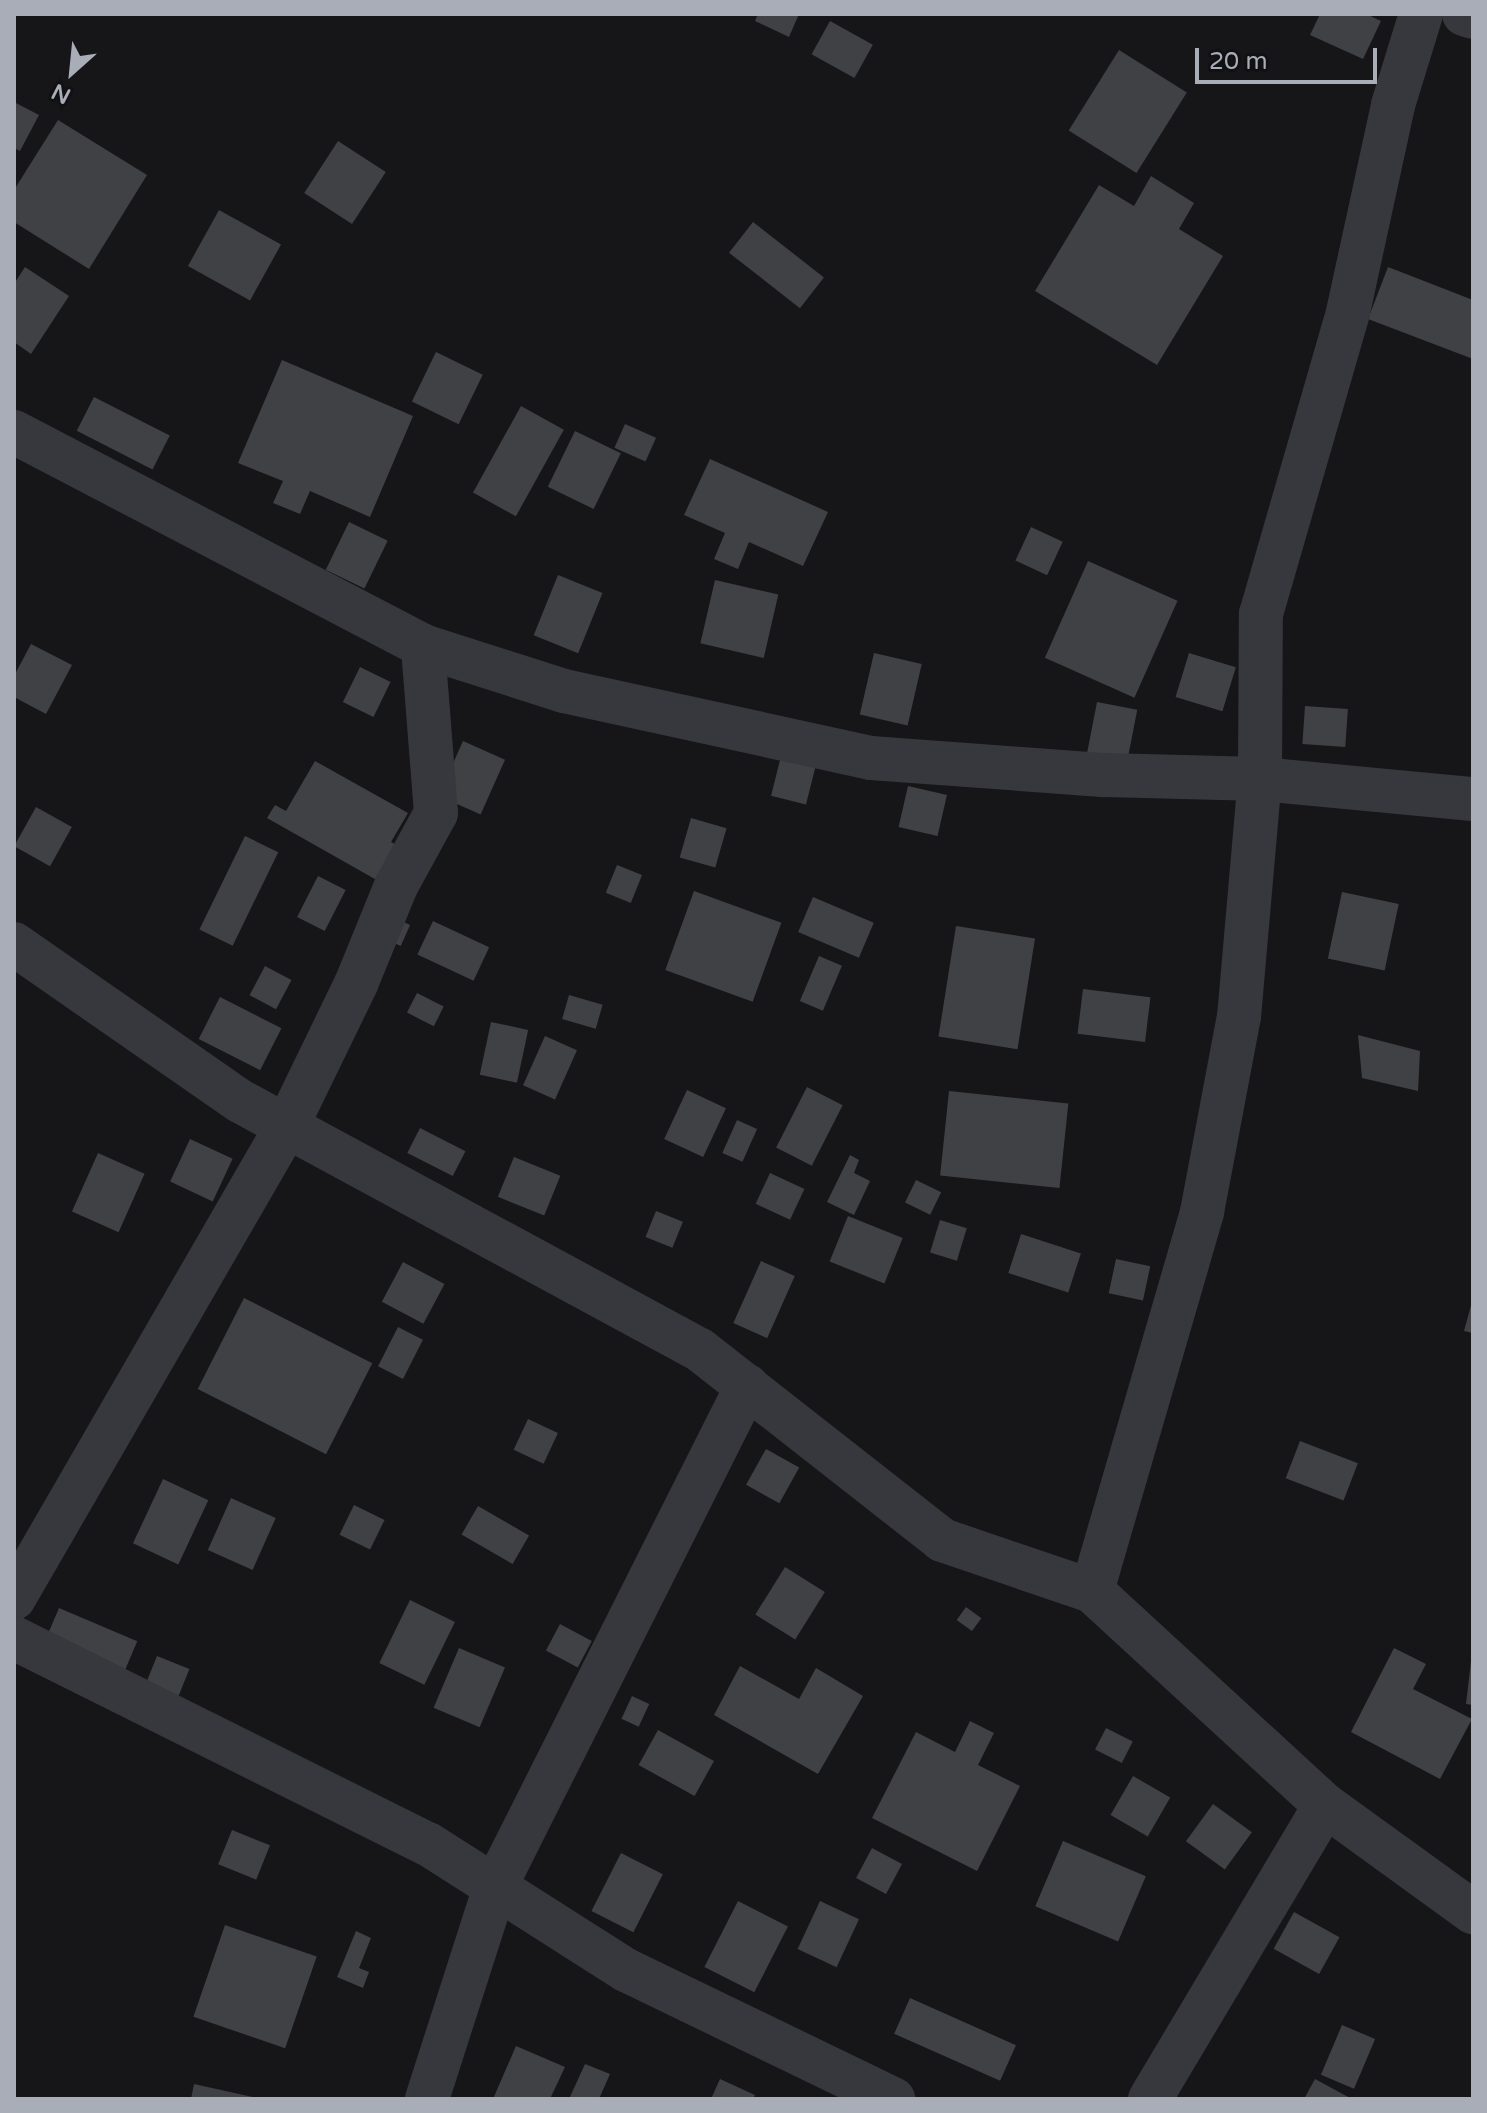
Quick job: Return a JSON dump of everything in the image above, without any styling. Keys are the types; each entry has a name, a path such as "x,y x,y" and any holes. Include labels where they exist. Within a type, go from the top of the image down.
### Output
{"street":[{"path":"1092,1591 1202,1212 1239,1017 1260,779 1261,614 1348,312 1393,105 1421,14"},
{"path":"1464,14 1473,17"},
{"path":"14,432 423,646 564,691 871,758 1105,775 1260,779 1473,799"},
{"path":"14,1598 287,1126 356,984 396,886 436,813 423,646"},
{"path":"14,944 240,1101 700,1350 942,1540 1092,1591 1325,1805 1473,1912"},
{"path":"427,2099 495,1887 747,1386"},
{"path":"14,1638 428,1844 626,1970 893,2099"},
{"path":"1150,2099 1325,1805"}],"building":[{"path":"758,14 799,14 789,37 755,21"},
{"path":"1320,14 1366,14 1381,21 1363,59 1310,35"},
{"path":"830,21 873,45 854,78 812,54"},
{"path":"1119,50 1187,92 1137,173 1069,131"},
{"path":"14,102 39,115 20,151 14,148"},
{"path":"58,120 147,175 89,269 14,222 14,190"},
{"path":"338,141 386,172 352,224 304,193"},
{"path":"1151,176 1194,203 1179,229 1223,256 1157,365 1035,291 1099,185 1134,206"},
{"path":"219,210 281,244 250,300 188,266"},
{"path":"753,222 824,277 800,308 729,253"},
{"path":"25,267 69,296 31,354 14,342 14,284"},
{"path":"1388,267 1473,300 1473,359 1368,319"},
{"path":"436,352 483,375 459,424 412,401"},
{"path":"282,360 413,416 370,517 310,491 300,514 273,503 283,481 238,463"},
{"path":"94,397 170,436 152,469 77,431"},
{"path":"521,406 564,430 516,516 473,493"},
{"path":"625,424 656,438 645,462 614,448"},
{"path":"575,431 621,453 594,509 548,487"},
{"path":"710,459 828,512 803,566 749,542 738,569 714,559 725,533 684,515"},
{"path":"349,522 388,541 364,588 326,570"},
{"path":"1031,527 1063,542 1047,575 1015,561"},
{"path":"1088,561 1178,601 1134,698 1045,658"},
{"path":"558,575 603,593 578,653 534,635"},
{"path":"715,580 778,595 764,658 700,643"},
{"path":"31,644 72,665 46,714 14,697 14,676"},
{"path":"874,653 922,664 908,725 860,714"},
{"path":"1189,653 1236,667 1222,711 1176,697"},
{"path":"360,667 391,682 373,717 343,702"},
{"path":"1097,702 1137,710 1127,762 1087,754"},
{"path":"1305,706 1348,709 1345,747 1302,744"},
{"path":"463,741 505,760 481,815 439,796"},
{"path":"781,756 816,765 806,804 771,796"},
{"path":"315,761 408,813 391,842 409,852 389,887 267,818 275,805 286,811"},
{"path":"908,786 947,795 938,836 899,827"},
{"path":"36,807 72,827 50,866 14,846"},
{"path":"691,818 727,828 715,868 680,857"},
{"path":"245,836 278,852 233,946 199,929"},
{"path":"617,865 642,875 631,903 606,893"},
{"path":"318,876 346,890 325,931 297,917"},
{"path":"694,891 781,923 753,1002 665,970"},
{"path":"1342,892 1399,904 1385,971 1328,959"},
{"path":"813,897 874,923 859,958 798,932"},
{"path":"390,916 410,925 401,946 381,937"},
{"path":"433,921 489,947 474,981 417,955"},
{"path":"956,926 1035,939 1017,1049 938,1037"},
{"path":"819,956 842,966 823,1011 800,1001"},
{"path":"265,966 291,980 276,1009 250,995"},
{"path":"1083,989 1150,997 1145,1042 1078,1034"},
{"path":"417,993 444,1007 434,1026 407,1013"},
{"path":"569,995 603,1005 596,1029 562,1019"},
{"path":"220,997 281,1028 260,1070 199,1039"},
{"path":"491,1022 528,1030 517,1083 480,1075"},
{"path":"1358,1035 1420,1051 1418,1091 1362,1078"},
{"path":"545,1036 577,1050 555,1100 523,1085"},
{"path":"807,1087 843,1105 812,1166 776,1148"},
{"path":"687,1090 726,1108 703,1157 664,1139"},
{"path":"949,1091 1068,1104 1059,1188 940,1176"},
{"path":"737,1120 757,1129 742,1162 722,1153"},
{"path":"420,1128 465,1151 453,1176 407,1153"},
{"path":"190,1139 233,1159 213,1201 170,1182"},
{"path":"98,1153 145,1174 119,1232 72,1211"},
{"path":"850,1155 859,1160 854,1173 870,1181 854,1215 827,1202"},
{"path":"514,1157 560,1176 544,1216 498,1197"},
{"path":"770,1173 804,1189 790,1220 756,1204"},
{"path":"916,1180 941,1192 930,1215 905,1202"},
{"path":"656,1211 683,1222 672,1248 646,1237"},
{"path":"848,1216 903,1238 884,1284 830,1261"},
{"path":"940,1220 967,1228 957,1261 930,1253"},
{"path":"1021,1234 1081,1253 1068,1292 1008,1273"},
{"path":"1116,1259 1150,1266 1143,1301 1109,1293"},
{"path":"761,1261 795,1276 767,1338 733,1323"},
{"path":"403,1262 444,1284 423,1324 382,1302"},
{"path":"244,1298 372,1363 326,1454 198,1389"},
{"path":"1473,1298 1473,1333 1464,1331"},
{"path":"398,1327 423,1340 403,1379 378,1366"},
{"path":"528,1419 558,1433 544,1464 514,1450"},
{"path":"1300,1441 1358,1463 1344,1501 1286,1478"},
{"path":"766,1449 799,1467 779,1503 746,1485"},
{"path":"163,1479 208,1500 178,1564 133,1543"},
{"path":"231,1498 276,1518 253,1570 208,1550"},
{"path":"354,1505 385,1520 370,1550 340,1535"},
{"path":"478,1506 529,1536 513,1564 462,1535"},
{"path":"785,1567 825,1592 795,1639 755,1614"},
{"path":"410,1600 455,1622 424,1685 379,1663"},
{"path":"966,1607 981,1618 972,1631 957,1620"},
{"path":"59,1608 137,1641 123,1675 45,1642"},
{"path":"560,1624 592,1641 578,1667 546,1650"},
{"path":"459,1648 505,1668 480,1727 434,1708"},
{"path":"1394,1648 1426,1664 1413,1689 1472,1719 1440,1779 1351,1732"},
{"path":"157,1656 189,1669 176,1702 144,1688"},
{"path":"1473,1661 1473,1705 1466,1704"},
{"path":"740,1666 799,1699 816,1668 863,1696 818,1774 714,1715"},
{"path":"632,1696 649,1704 639,1727 621,1719"},
{"path":"970,1721 994,1733 978,1765 1020,1786 977,1871 872,1818 916,1732 955,1752"},
{"path":"1106,1728 1133,1742 1122,1763 1095,1749"},
{"path":"658,1730 714,1761 695,1796 639,1765"},
{"path":"1133,1776 1170,1798 1148,1836 1110,1815"},
{"path":"1213,1804 1252,1832 1225,1869 1186,1841"},
{"path":"232,1830 270,1845 256,1880 218,1864"},
{"path":"1063,1841 1146,1876 1118,1942 1035,1906"},
{"path":"872,1848 902,1864 886,1894 856,1878"},
{"path":"621,1853 663,1874 633,1932 591,1911"},
{"path":"738,1901 788,1926 754,1992 704,1967"},
{"path":"820,1901 859,1919 837,1967 798,1949"},
{"path":"1294,1912 1339,1937 1319,1974 1274,1949"},
{"path":"225,1925 317,1957 285,2048 193,2017"},
{"path":"356,1931 371,1938 359,1968 369,1972 363,1988 337,1977"},
{"path":"910,1998 1016,2045 1000,2081 894,2034"},
{"path":"1342,2025 1375,2039 1354,2089 1321,2075"},
{"path":"516,2046 565,2067 550,2099 493,2099"},
{"path":"585,2064 610,2074 599,2099 569,2099"},
{"path":"720,2079 755,2095 753,2099 711,2099"},
{"path":"1315,2079 1352,2099 1304,2099"},
{"path":"194,2084 257,2098 257,2099 191,2099"}]}
